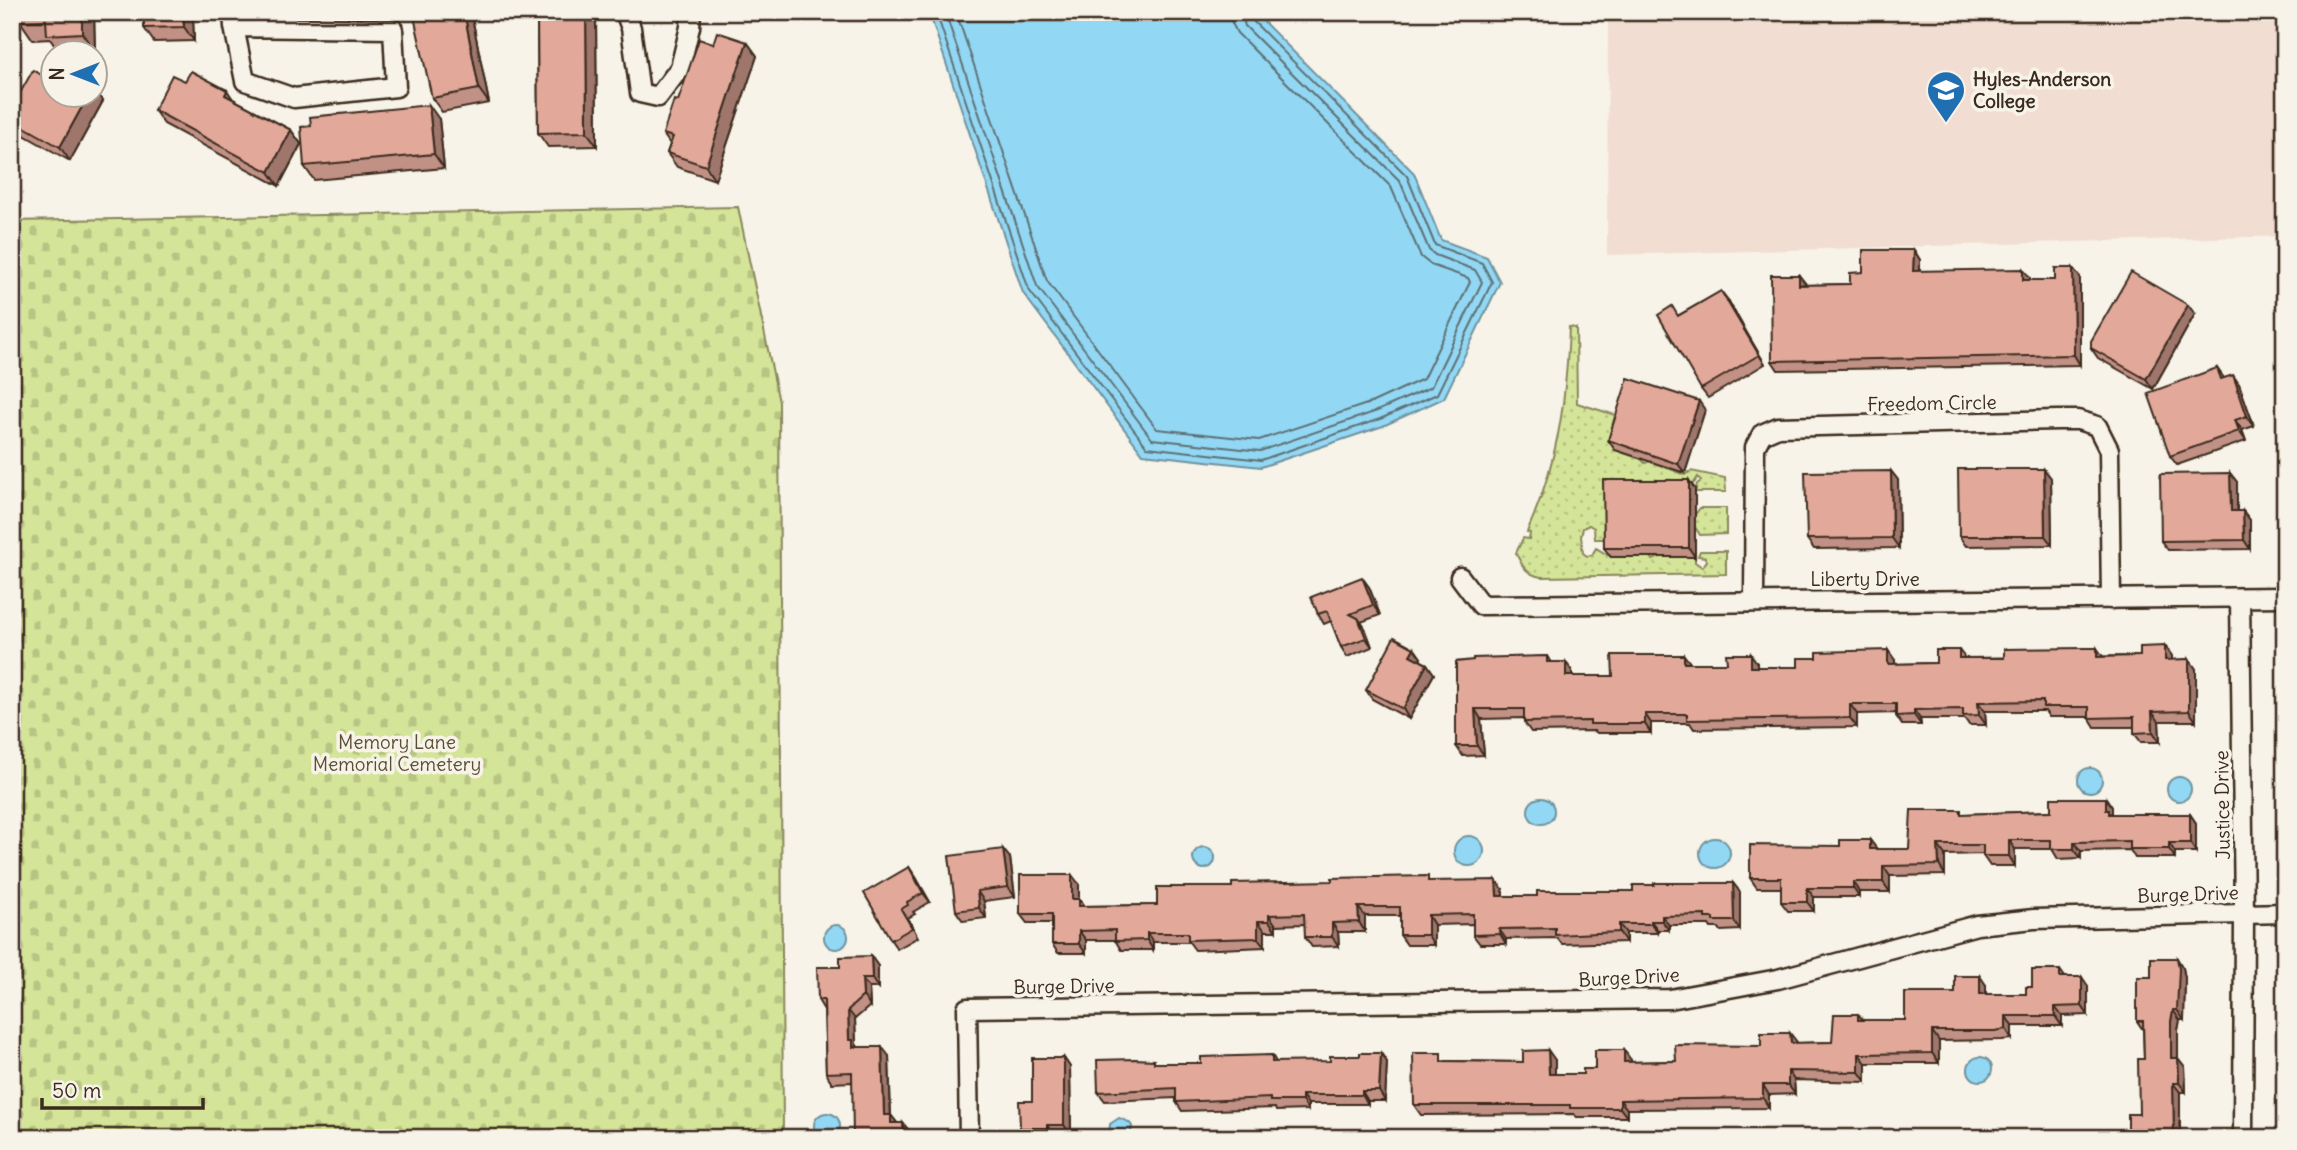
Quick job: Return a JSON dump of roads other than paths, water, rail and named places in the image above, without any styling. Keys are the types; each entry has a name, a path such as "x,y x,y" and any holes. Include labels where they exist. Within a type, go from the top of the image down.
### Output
{"street":[{"path":"625,12 631,28 640,93 658,97 680,68 691,12"},
{"path":"234,19 393,29 396,86 294,97 245,81 234,19"},
{"name":"Freedom Circle","path":"1754,601 1755,447 1762,434 1779,428 2058,421 2078,421 2097,426 2109,450 2111,599"},
{"name":"Liberty Drive","path":"1460,577 1481,605 2285,597"},
{"name":"Justice Drive","path":"2240,598 2244,913 2243,1138"},
{"name":"Burge Drive","path":"969,1138 967,1008 1670,999 1778,979 1978,925 2034,919 2285,913"}],"water":[{"path":"929,12 1254,12 1414,173 1441,240 1487,257 1500,282 1444,398 1383,426 1261,467 1143,454 1023,293"},
{"path":"2090,768 2101,775 2102,780 2095,791 2090,792 2079,785 2078,780 2085,769"},
{"path":"2179,777 2188,780 2191,789 2188,798 2179,801 2170,798 2167,789 2170,780"},
{"path":"1541,798 1550,802 1554,811 1550,820 1541,824 1532,820 1528,811 1532,802"},
{"path":"1469,836 1475,837 1483,845 1483,857 1475,865 1469,866 1463,865 1455,857 1454,851 1455,845 1463,837"},
{"path":"1715,838 1721,839 1729,847 1729,859 1721,867 1715,868 1709,867 1701,859 1700,853 1701,847 1709,839"},
{"path":"1200,847 1208,847 1215,854 1215,862 1208,869 1200,869 1193,862 1193,854"},
{"path":"836,925 844,929 848,937 844,945 836,949 828,945 824,937 828,929"},
{"path":"1980,1057 1989,1060 1992,1069 1989,1078 1980,1081 1971,1078 1968,1069 1971,1060"},
{"path":"827,1113 836,1117 840,1126 836,1135 827,1139 818,1135 814,1126 818,1117"},
{"path":"1119,1118 1132,1126 1130,1138 1111,1138 1109,1135 1110,1124"}],"place":[{"name":"Hyles-Anderson College","path":"1946,124"}],"park label":[{"name":"Memory Lane Memorial Cemetery","path":"397,753"}]}
